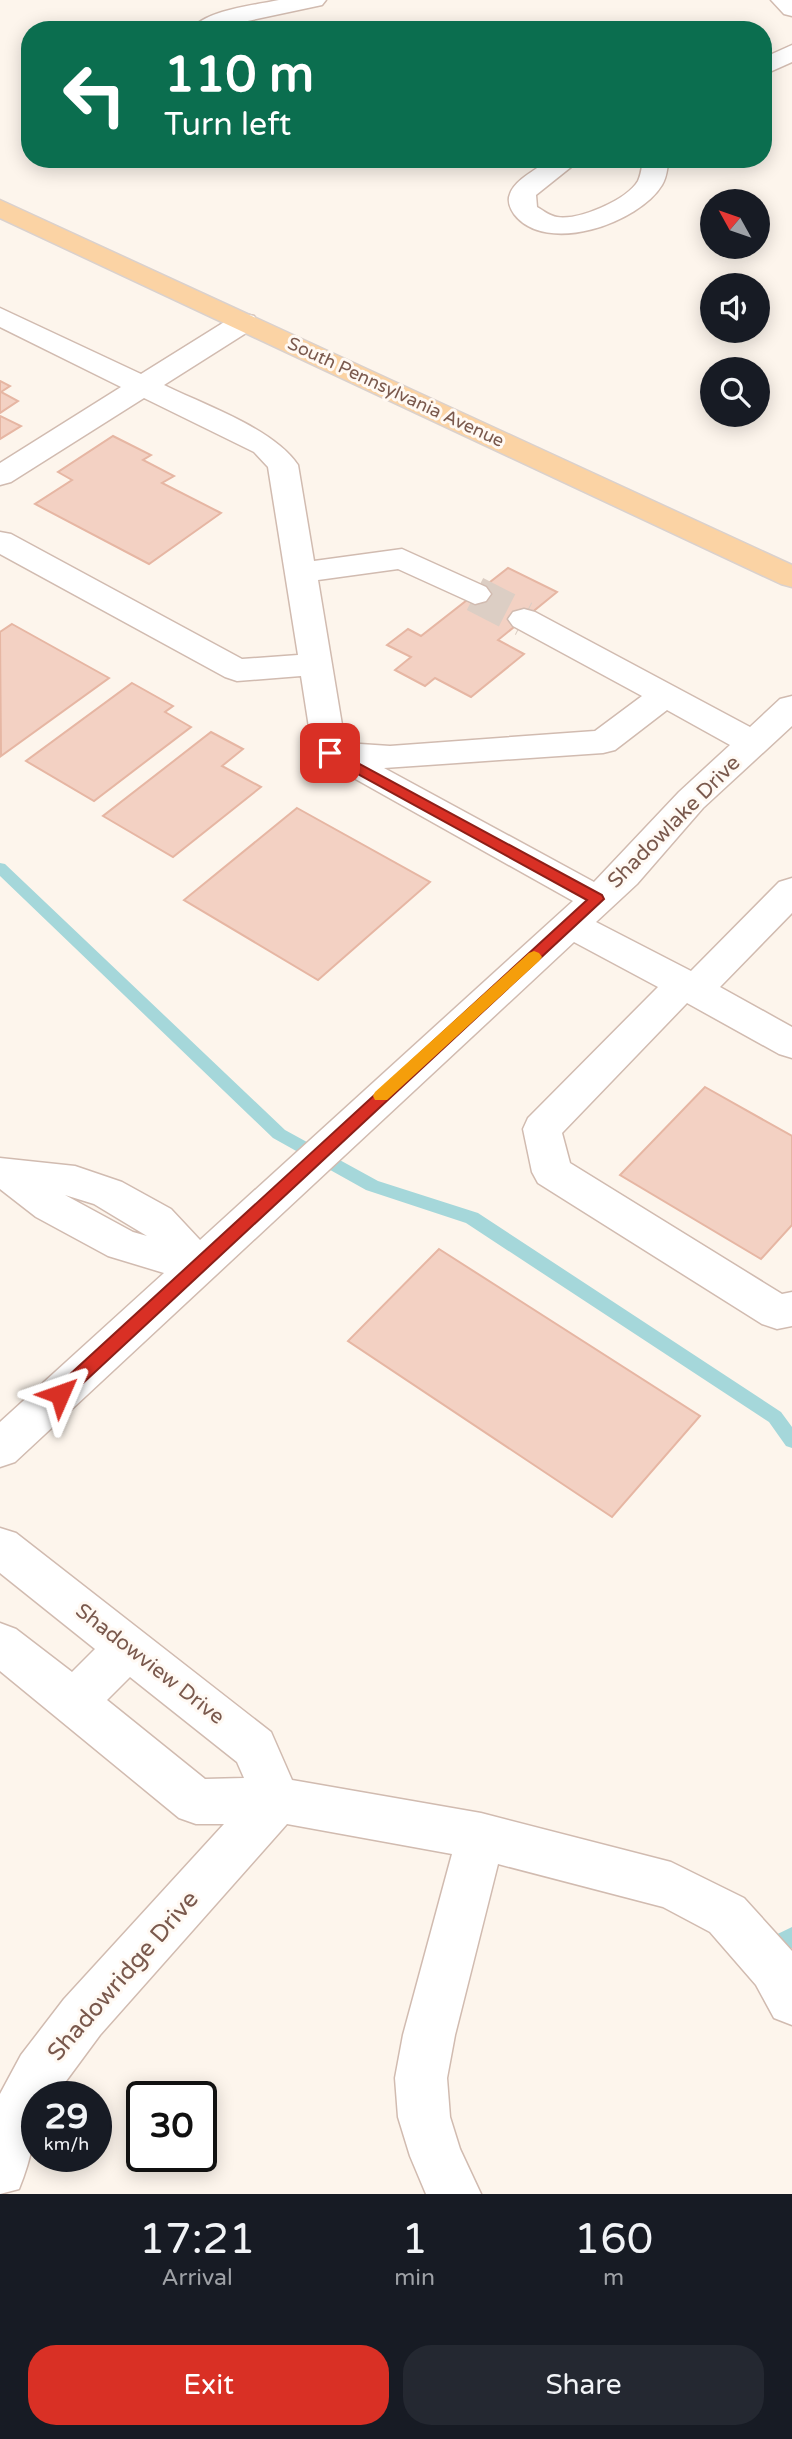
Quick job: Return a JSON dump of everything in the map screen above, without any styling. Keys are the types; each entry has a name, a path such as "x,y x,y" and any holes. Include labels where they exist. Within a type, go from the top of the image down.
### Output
{"main road":[{"name":"South Pennsylvania Avenue","path":"0,208 792,577"}],"street":[{"path":"222,21 313,0"},
{"path":"304,21 313,0"},
{"path":"783,0 792,9"},
{"path":"772,63 792,52"},
{"path":"556,168 523,191 521,198 533,217 549,225 572,226 608,216 649,185 655,168"},
{"path":"0,316 265,446 283,464 330,753"},
{"path":"0,476 244,322"},
{"path":"0,541 237,670 314,664"},
{"path":"300,573 402,559 475,594"},
{"path":"524,619 752,743"},
{"path":"330,753 390,757 603,741 665,695"},
{"name":"Shadowlake Drive","path":"0,1449 636,863 691,800 792,707"},
{"path":"330,753 597,899"},
{"path":"792,891 542,1129 552,1172 777,1312 792,1309"},
{"path":"570,924 792,1044"},
{"path":"4,1173 50,1206 122,1245 199,1266"},
{"name":"Shadowview Drive","path":"0,1547 254,1747 276,1800"},
{"path":"0,1644 196,1802 276,1800 481,1836 671,1886 727,1915 774,1968 792,2000"},
{"path":"74,1701 129,1647"},
{"name":"Shadowridge Drive","path":"0,2170 3,2152 19,2110 64,2039 276,1800"},
{"path":"454,2194 436,2156 424,2117 421,2078 429,2035 481,1836"}],"building":[{"path":"0,381 10,386 1,392 18,401 0,413"},
{"path":"0,416 21,426 0,439"},
{"path":"113,436 151,455 143,460 174,476 162,483 221,513 149,564 35,504 72,480 58,472"},
{"path":"508,568 557,592 498,640 524,654 471,697 435,678 425,686 395,670 411,657 387,645 408,629 421,636"},
{"path":"12,624 109,678 1,756 0,632"},
{"path":"132,683 173,706 165,712 191,727 94,801 26,761"},
{"path":"211,732 243,749 222,766 261,787 173,857 103,816"},
{"path":"297,808 430,882 318,980 184,900"},
{"path":"705,1087 792,1136 792,1225 761,1259 620,1175"},
{"path":"439,1249 700,1416 612,1517 348,1341"}],"waterway":[{"path":"0,868 279,1134 372,1186 472,1218 775,1417 792,1441"},
{"path":"766,1950 792,1937"}],"tunnel":[{"path":"475,594 524,619"}],"slow traffic":[{"path":"381,1096 534,957"}],"route":[{"path":"60,1394 597,899 330,753"}]}
